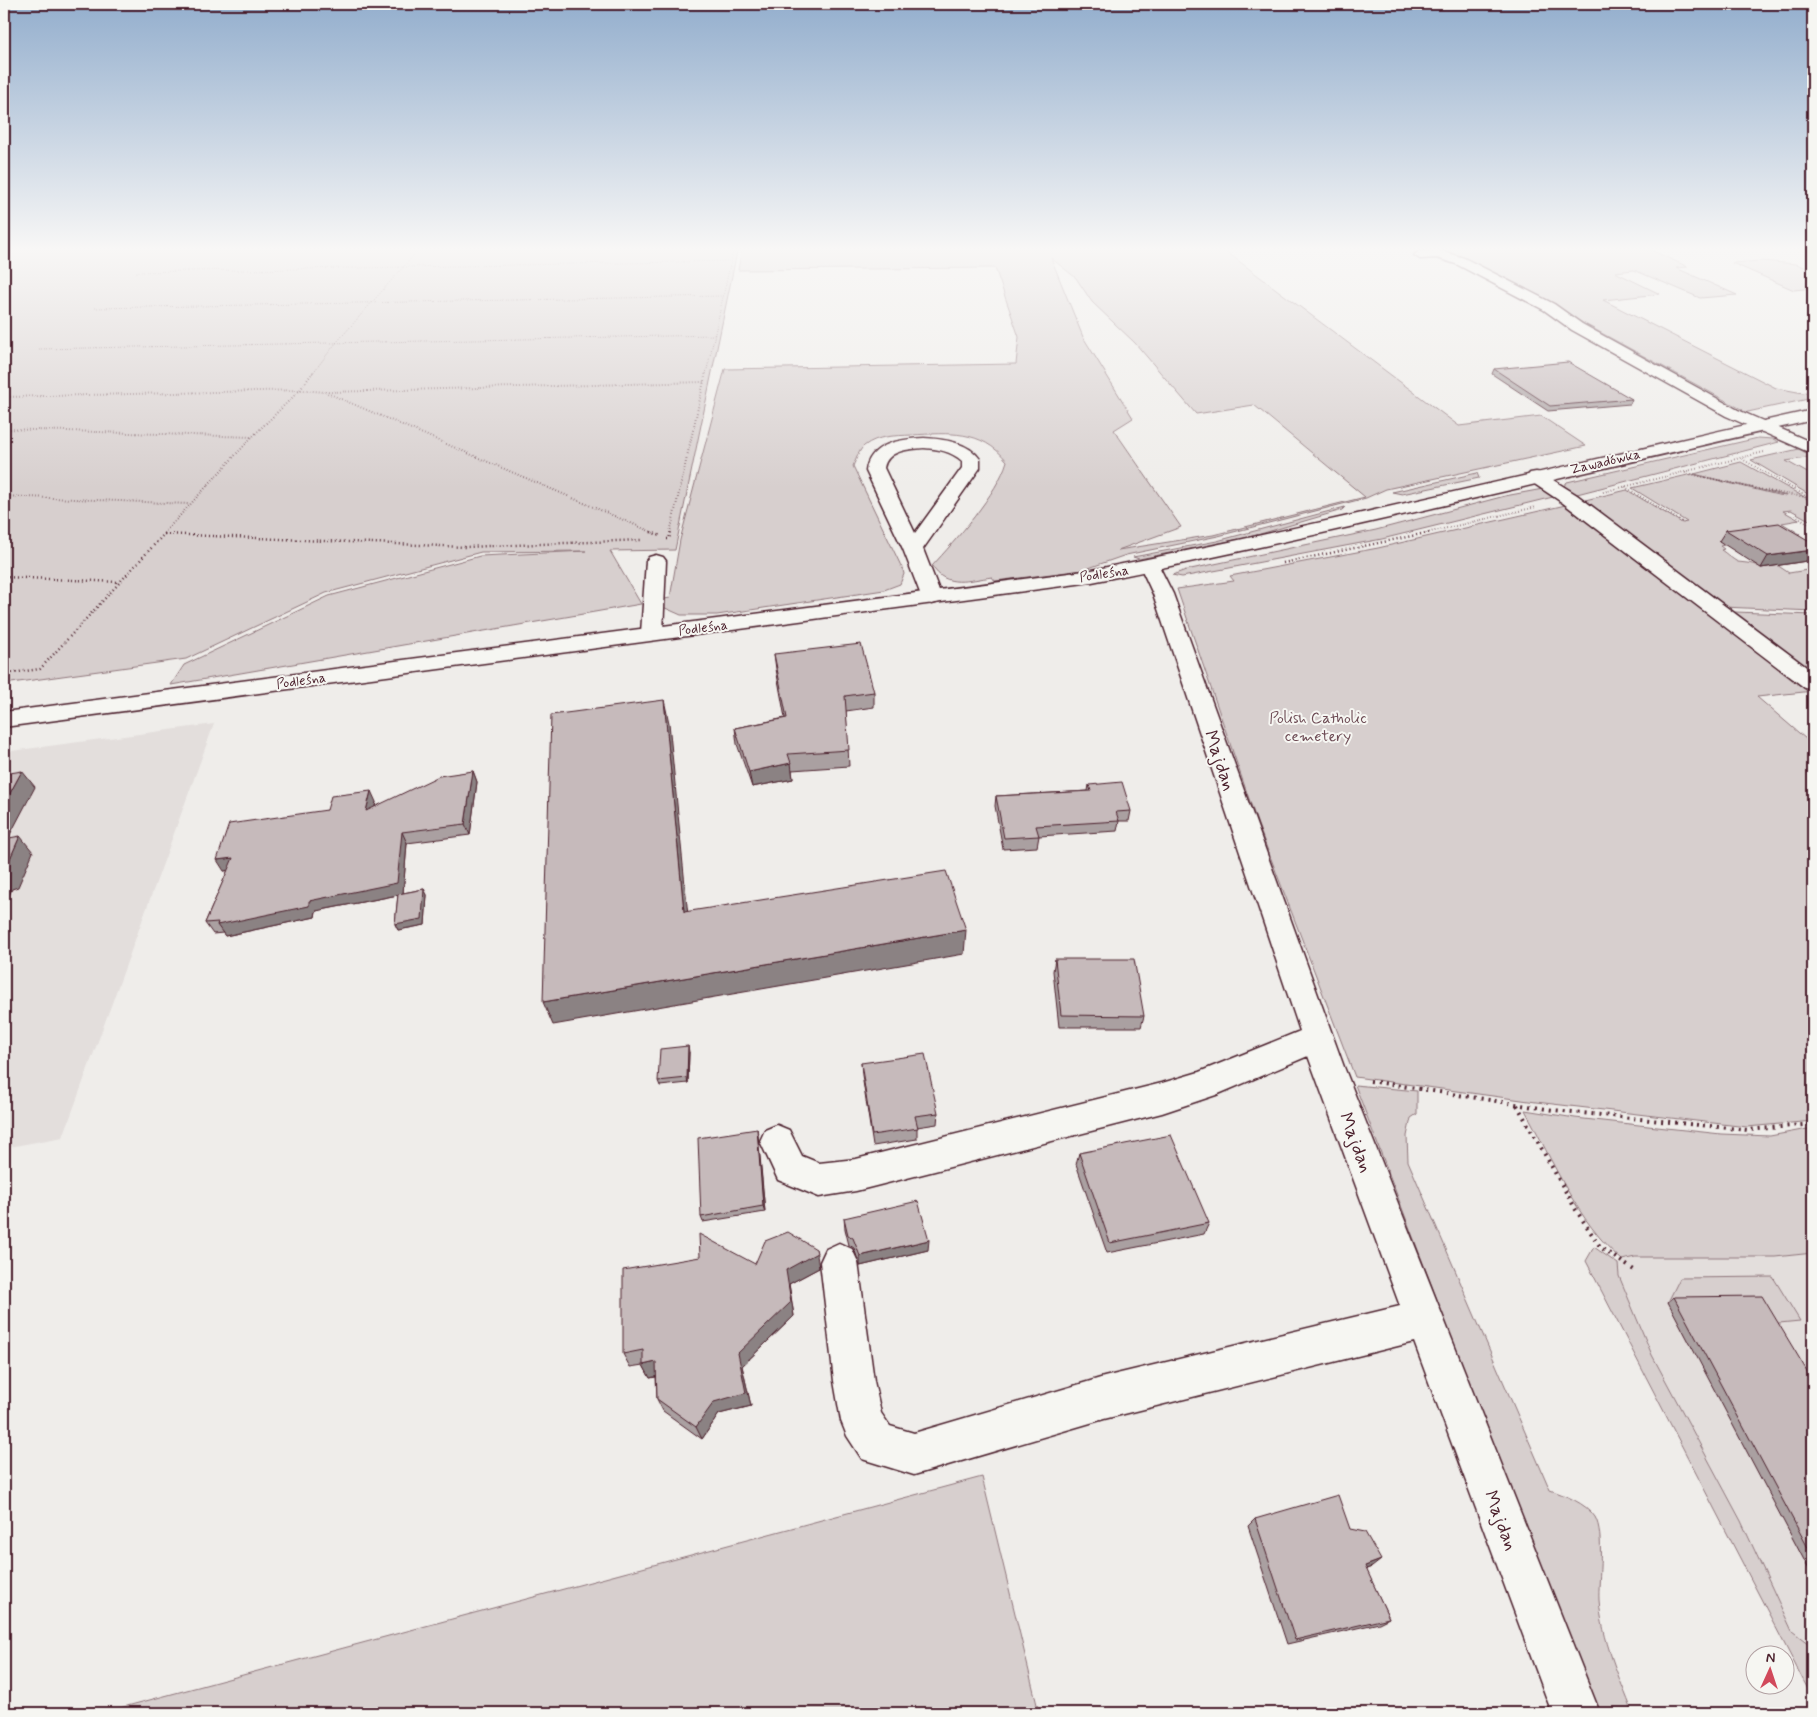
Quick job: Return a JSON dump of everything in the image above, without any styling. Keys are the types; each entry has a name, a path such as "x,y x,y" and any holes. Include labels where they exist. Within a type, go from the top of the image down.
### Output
{"main road":[{"path":"1576,327 1732,413 1808,446"},
{"name":"Zawadówka","path":"1397,510 1813,415"},
{"path":"913,549 971,468 971,459 964,451 952,446 915,444 898,446 887,452 877,461 875,471 913,549 932,598"},
{"path":"1536,477 1570,499 1813,683"},
{"name":"Podleśna","path":"4,720 652,633 932,598 1150,566 1250,545 1397,510"},
{"path":"652,633 656,561"},
{"name":"Majdan","path":"1150,566 1163,594 1332,1077 1576,1713"},
{"path":"777,1141 790,1168 819,1180 856,1175 1162,1098 1204,1085 1318,1038"},
{"path":"839,1262 854,1381 862,1421 877,1444 914,1454 1104,1398 1425,1320"}],"path":[{"path":"4,674 40,669 189,504 300,390 350,327"},
{"path":"669,540 717,327"},
{"path":"39,349 715,335"},
{"path":"4,397 300,390 325,392 704,382"},
{"path":"325,392 669,540"},
{"path":"4,429 253,437"},
{"path":"1274,564 1391,541 1742,458 1808,446"},
{"path":"1742,458 1813,500"},
{"path":"1684,472 1730,481 1779,494 1809,497"},
{"path":"1625,486 1684,523"},
{"path":"4,496 189,504"},
{"path":"1795,515 1813,526"},
{"path":"163,534 465,547 649,540"},
{"path":"659,540 669,540"},
{"path":"4,577 119,582"},
{"path":"1332,1077 1368,1080 1554,1110 1748,1130 1813,1124"},
{"path":"1517,1104 1576,1210 1601,1248 1634,1270"}],"shaded area":[{"path":"214,724 63,1137 4,1148 4,752"},
{"path":"1813,1253 1813,1647 1792,1631 1741,1521 1652,1355 1619,1276 1618,1264 1622,1260 1635,1257 1775,1257"}],"green space":[{"path":"4,327 721,327 675,550 610,551 641,604 171,685 184,665 329,596 480,556 586,551 481,552 326,593 186,659 4,684"},
{"path":"1016,327 1079,327 1083,337 1133,418 1114,430 1181,527 1118,550 1213,535 1365,497 1254,405 1196,414 1135,343 1118,327 1327,327 1459,426 1541,416 1586,446 1386,489 1366,498 1218,536 1126,555 1083,570 995,581 992,577 959,581 944,578 932,566 985,502 1002,474 1007,461 986,443 964,435 939,434 887,437 869,442 864,446 853,466 903,570 904,574 900,584 884,590 717,615 681,615 663,607 660,600 670,598 680,540 725,369 1016,364 1019,337"},
{"path":"1591,327 1656,327 1776,388 1803,393 1813,390 1813,398 1743,413 1736,412 1743,410"},
{"path":"1758,438 1773,439 1779,442 1577,494 1563,487 1567,482"},
{"path":"1799,449 1813,457 1786,461 1813,476 1813,497 1751,460"},
{"path":"1741,462 1813,502 1813,522 1791,510 1783,511 1799,520 1782,523 1800,534 1720,541 1725,545 1720,546 1724,549 1721,550 1738,562 1753,564 1761,568 1777,565 1789,573 1813,569 1813,611 1723,607 1581,501 1627,490 1682,523 1687,522 1632,488 1692,474 1787,496 1694,474"},
{"path":"1477,473 1479,478 1402,494 1392,492"},
{"path":"1543,489 1557,496 1382,539 1182,577 1172,575 1186,570 1376,530 1505,496"},
{"name":"Polish Catholic cemetery","path":"1570,504 1813,691 1757,697 1813,745 1813,1121 1747,1127 1536,1102 1355,1077 1258,825 1177,589 1234,581 1230,576 1378,548"},
{"path":"1345,507 1342,510 1250,537 1139,559 1133,557 1217,541"},
{"path":"1734,613 1813,615 1813,674"},
{"path":"1355,1085 1417,1091 1417,1114 1411,1118 1407,1136 1408,1161 1550,1490 1580,1504 1595,1517 1600,1534 1599,1600 1601,1615 1612,1658 1633,1713 1595,1713"},
{"path":"1525,1110 1575,1118 1721,1134 1770,1136 1813,1128 1813,1253 1775,1257 1635,1257 1622,1260 1606,1245 1579,1209 1556,1170"},
{"path":"1594,1247 1618,1264 1619,1276 1652,1355 1741,1521 1792,1631 1813,1647 1813,1699 1794,1662 1794,1644 1784,1644 1586,1261"},
{"path":"1773,1277 1800,1321 1769,1324 1668,1302 1680,1278"},
{"path":"982,1477 1039,1713 101,1713"}],"building":[{"path":"1568,362 1632,399 1550,406 1494,369"},
{"path":"1779,523 1813,543 1813,550 1768,556 1726,530"},
{"path":"861,644 874,692 845,696 849,750 788,754 791,763 749,772 735,728 787,718 774,654"},
{"path":"664,700 684,912 946,871 966,930 543,1002 551,715"},
{"path":"22,771 4,804 4,774"},
{"path":"473,771 465,824 402,832 397,883 309,901 309,906 217,925 218,922 205,923 233,858 217,860 229,824 327,810 331,796 371,791 366,811 439,776"},
{"path":"1122,782 1131,811 1116,812 1119,821 1036,826 1039,836 1004,838 996,796 1091,791 1089,785"},
{"path":"20,836 4,872 4,839"},
{"path":"424,889 422,919 395,924 398,894"},
{"path":"1055,959 1134,959 1144,1016 1061,1015"},
{"path":"688,1046 687,1078 658,1081 660,1049"},
{"path":"925,1054 938,1113 915,1116 918,1128 872,1135 861,1063"},
{"path":"757,1129 763,1206 701,1217 698,1138"},
{"path":"1171,1135 1209,1223 1110,1243 1079,1153"},
{"path":"918,1201 929,1240 860,1256 853,1238 848,1235 844,1218"},
{"path":"788,1232 816,1249 817,1253 786,1270 791,1302 738,1353 746,1393 714,1402 696,1427 657,1399 656,1362 643,1365 643,1350 623,1354 623,1270 700,1257 699,1234 755,1264 765,1241"},
{"path":"1762,1296 1813,1381 1813,1557 1674,1297"},
{"path":"1338,1495 1350,1529 1365,1532 1381,1560 1365,1566 1389,1618 1295,1640 1255,1519"}]}
